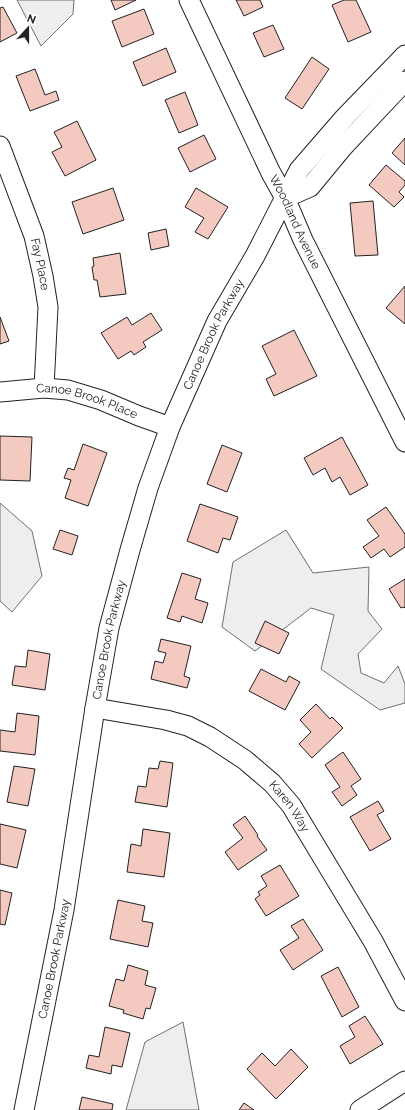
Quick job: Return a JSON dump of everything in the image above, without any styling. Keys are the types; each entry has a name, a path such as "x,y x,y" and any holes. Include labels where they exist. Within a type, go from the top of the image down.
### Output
{"street":[{"name":"Woodland Avenue","path":"189,0 267,166 285,198 303,240 398,414 405,442"},
{"name":"Canoe Brook Parkway","path":"24,1110 64,910 95,708 109,628 148,488 170,427 217,321 255,256 299,170 345,117 405,55"},
{"path":"285,198 310,187 343,147 405,81"},
{"name":"Fay Place","path":"0,146 34,236 43,276 48,307 44,388"},
{"name":"Canoe Brook Place","path":"0,392 44,388 68,390 101,400 170,427"},
{"name":"Karen Way","path":"95,708 166,720 188,726 210,737 245,760 272,783 291,805 372,941 405,1001"},
{"path":"360,1110 405,1081"}],"shaded area":[{"path":"17,0 74,0 73,14 41,46"},
{"path":"0,503 32,531 42,576 12,612 0,601"},
{"path":"286,530 313,573 369,567 368,611 382,629 358,654 361,673 384,683 398,666 405,684 405,703 380,710 321,669 334,615 311,608 255,651 222,627 233,562"},
{"path":"183,1022 199,1110 126,1110 145,1042"}],"building":[{"path":"111,0 136,0 115,10"},
{"path":"236,0 260,0 263,7 244,16"},
{"path":"344,0 356,0 371,32 348,42 332,5"},
{"path":"3,7 17,33 0,42 0,8"},
{"path":"144,9 154,34 122,47 112,21"},
{"path":"273,25 284,49 264,57 253,33"},
{"path":"166,48 176,72 143,86 133,62"},
{"path":"312,57 329,69 302,109 285,98"},
{"path":"35,69 45,95 56,91 59,100 30,111 16,76"},
{"path":"185,92 198,125 179,133 165,100"},
{"path":"77,121 96,160 65,176 52,152 62,147 54,132"},
{"path":"204,135 216,159 190,172 178,148"},
{"path":"405,138 405,165 392,153"},
{"path":"386,165 405,181 405,185 399,192 404,197 394,207 369,185"},
{"path":"113,188 124,220 83,234 72,202"},
{"path":"196,188 228,207 208,239 195,232 204,218 185,207"},
{"path":"373,201 378,255 355,256 350,203"},
{"path":"166,229 169,246 151,250 148,233"},
{"path":"120,253 126,294 100,297 97,280 94,280 92,267 94,266 93,258"},
{"path":"405,286 405,324 386,308"},
{"path":"151,313 162,330 143,342 146,347 134,355 131,351 118,359 101,333 127,317 132,325"},
{"path":"0,317 9,341 0,344"},
{"path":"294,330 317,376 274,396 266,379 276,374 262,346"},
{"path":"0,436 32,437 30,481 0,480"},
{"path":"342,437 368,485 350,495 340,477 332,482 325,468 313,475 304,458"},
{"path":"83,444 107,453 88,506 65,498 71,480 64,478 68,468 74,470"},
{"path":"222,445 242,453 227,492 207,484"},
{"path":"200,504 238,517 230,540 223,538 218,553 187,541"},
{"path":"386,507 405,534 405,547 390,557 384,549 371,558 363,547 379,536 367,520"},
{"path":"60,530 78,536 72,555 53,549"},
{"path":"182,573 201,579 195,599 208,603 202,623 182,616 180,622 167,618"},
{"path":"405,579 405,608 401,608 389,589"},
{"path":"265,621 289,633 279,654 255,643"},
{"path":"161,639 191,646 184,676 190,678 187,688 151,679 155,661 163,663 166,653 158,651"},
{"path":"28,650 50,654 45,690 12,685 15,666 26,667"},
{"path":"261,669 286,682 289,676 300,682 285,710 249,691"},
{"path":"316,704 330,719 332,717 343,728 312,758 299,744 311,732 300,720"},
{"path":"17,713 39,716 35,755 0,751 0,730 15,732"},
{"path":"343,752 361,779 351,786 357,795 342,806 332,792 340,787 325,765"},
{"path":"160,761 173,763 167,807 135,802 138,786 146,787 149,768 158,769"},
{"path":"14,766 35,769 28,806 7,802"},
{"path":"378,801 384,811 377,815 391,839 370,851 350,817"},
{"path":"245,816 267,850 238,870 225,852 243,838 233,825"},
{"path":"0,824 26,830 17,868 0,864"},
{"path":"143,829 170,833 164,877 127,872 131,844 141,846"},
{"path":"280,865 299,896 266,916 255,899 260,895 258,892 267,886 261,876"},
{"path":"0,890 12,893 5,925 0,924"},
{"path":"118,900 145,906 142,921 153,923 148,947 110,939"},
{"path":"303,919 323,950 293,970 280,950 299,938 291,926"},
{"path":"128,965 148,971 145,985 156,988 150,1009 146,1008 143,1019 123,1013 124,1010 109,1006 116,979 124,981"},
{"path":"338,967 359,1007 342,1017 321,976"},
{"path":"365,1016 383,1044 350,1064 340,1046 355,1037 349,1026"},
{"path":"105,1027 130,1033 122,1067 112,1065 111,1074 86,1068 89,1055 99,1057"},
{"path":"291,1049 308,1067 276,1099 247,1069 262,1053 275,1066"},
{"path":"82,1097 113,1104 112,1110 79,1110"},
{"path":"244,1103 254,1110 239,1110"}]}
